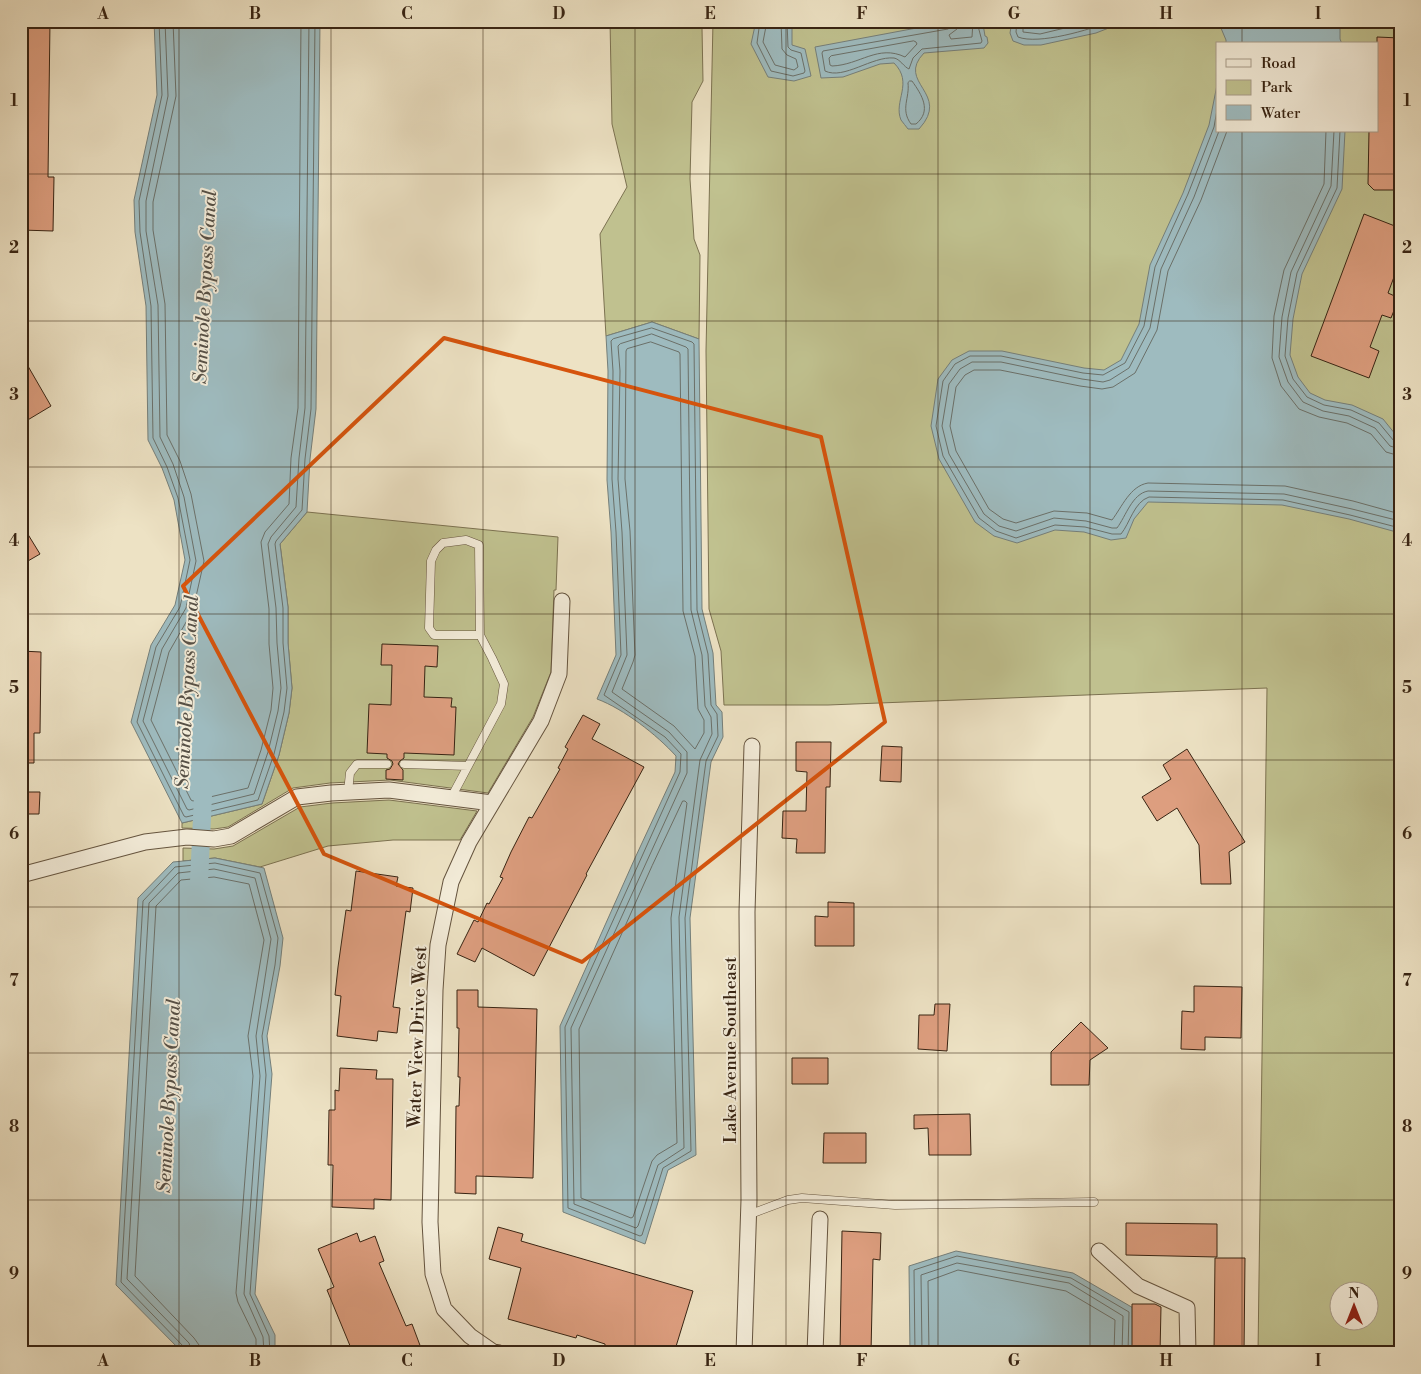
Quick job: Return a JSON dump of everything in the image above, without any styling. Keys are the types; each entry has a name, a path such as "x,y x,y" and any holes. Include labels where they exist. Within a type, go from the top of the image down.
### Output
{"street":[{"name":"Water View Drive West","path":"499,1353 493,1352 470,1336 444,1309 433,1274 430,1222 434,990 438,945 451,882 469,842 541,721 560,674 562,601"},
{"name":"Lake Avenue Southeast","path":"744,1353 749,1101 747,912 752,746"},
{"path":"21,875 145,842 187,837 214,839 231,836 297,797 390,790 492,803"},
{"path":"815,1353 820,1219"},
{"path":"1099,1251 1138,1286 1187,1308 1188,1353"}],"lane":[{"path":"451,798 501,704 504,684 480,635 479,545 466,540 443,543 436,550 431,562 430,628 434,635 480,635"},
{"path":"348,792 350,773 358,764 387,764"},
{"path":"404,764 468,766"},
{"path":"748,1215 788,1200 802,1198 895,1205 1094,1202"}],"highlighted area":[{"path":"444,338 821,437 885,722 582,962 324,854 183,586"}],"green space":[{"path":"610,21 696,21 702,28 703,81 692,102 690,179 694,239 700,255 699,339 652,322 606,336 600,234 627,187 612,124"},
{"path":"713,21 1400,21 1400,1353 1258,1353 1267,688 828,705 724,705 721,651 709,609 706,351"},
{"path":"307,512 558,537 551,672 533,717 488,793 390,780 330,783 293,788 228,827 214,829 182,828 182,823 262,804 279,755 289,713 292,688 288,643 288,607 280,544"},
{"path":"389,800 477,811 460,840 393,840 328,846 260,867 215,858 183,861 183,848 214,849 233,846 300,807"}],"water":[{"path":"154,21 320,21 316,409 310,459 307,512 280,544 288,607 288,643 292,688 289,713 279,755 262,804 182,823 131,722 151,645 175,605 185,560 174,500 162,468 148,440 146,306 135,232 134,200 157,95"},
{"path":"756,21 792,21 792,45 805,49 811,76 794,81 768,77 751,44"},
{"path":"954,21 985,21 986,24 983,24 988,43 984,48 924,53 917,63 916,72 918,81 930,106 928,117 919,129 908,129 901,120 899,106 903,85 900,70 894,63 880,64 843,77 821,78 815,47"},
{"path":"1012,21 1134,21 1119,24 1096,33 1041,45 1024,45 1013,41 1010,33"},
{"path":"1218,21 1340,21 1341,42 1226,42"},
{"path":"1216,90 1216,132 1345,132 1342,189 1302,274 1293,319 1290,355 1298,377 1310,393 1325,400 1352,405 1383,419 1400,440 1400,533 1349,519 1282,505 1148,502 1134,519 1126,538 1111,540 1084,532 1055,530 1017,543 994,536 975,522 939,459 931,426 938,379 952,360 969,351 1002,351 1084,368 1104,370 1121,360 1139,324 1150,265 1183,193 1209,125"},
{"path":"652,322 699,339 702,609 713,653 716,705 722,712 723,737 711,762 690,918 696,1155 668,1170 645,1244 563,1212 560,1026 675,772 676,756 659,740 640,723 618,709 597,699 616,655 607,480 608,371 606,336"},
{"path":"215,858 264,868 283,938 280,966 267,1036 272,1074 255,1294 275,1335 275,1353 183,1353 116,1285 138,898 173,862"},
{"path":"956,1251 1073,1273 1135,1309 1133,1353 910,1353 909,1266"}],"building":[{"path":"21,21 50,21 48,177 54,177 53,231 21,230"},
{"path":"1377,37 1400,38 1400,190 1374,190 1368,184 1369,132 1378,132"},
{"path":"1364,214 1400,228 1400,261 1388,293 1399,298 1391,318 1382,315 1370,347 1379,351 1369,378 1311,356"},
{"path":"21,354 51,406 21,424"},
{"path":"21,523 40,554 21,565"},
{"path":"382,644 438,646 437,667 425,666 424,697 452,698 451,707 456,707 454,755 404,753 404,758 398,764 403,770 403,780 386,779 386,770 390,769 393,764 387,758 387,754 367,753 369,704 391,705 392,665 381,665"},
{"path":"21,651 41,652 40,733 34,733 34,763 21,763"},
{"path":"583,715 600,724 592,739 644,767 534,976 482,948 475,962 457,954 474,920 478,922 487,903 489,904 503,878 500,877 511,852 529,817 532,818 560,769 558,768 568,749 565,747"},
{"path":"796,742 831,742 830,787 826,787 825,853 796,853 797,839 782,838 783,811 806,811 807,772 796,771"},
{"path":"882,746 902,747 901,782 880,781"},
{"path":"1187,749 1245,842 1229,852 1231,884 1201,884 1199,845 1177,808 1157,821 1142,797 1171,779 1163,765"},
{"path":"21,792 40,792 39,814 21,814"},
{"path":"356,871 398,877 396,886 413,888 410,912 406,911 393,1007 400,1008 397,1033 378,1031 377,1041 337,1036 341,996 335,995 338,967 346,910 351,911"},
{"path":"828,902 854,903 854,946 815,946 815,916 828,917"},
{"path":"1194,986 1242,987 1241,1038 1205,1037 1205,1050 1181,1049 1182,1011 1194,1012"},
{"path":"457,990 478,990 478,1007 537,1009 533,1178 476,1176 476,1194 455,1193 456,1106 459,1106 460,1077 458,1077 459,1028 457,1028"},
{"path":"935,1004 950,1004 947,1051 918,1049 919,1015 934,1015"},
{"path":"1081,1022 1108,1048 1090,1060 1089,1085 1051,1085 1051,1052"},
{"path":"792,1058 828,1058 828,1084 792,1084"},
{"path":"340,1068 377,1070 376,1079 393,1079 391,1200 374,1199 374,1209 332,1207 333,1165 328,1165 329,1110 335,1110 335,1090 339,1091"},
{"path":"970,1114 971,1155 929,1155 928,1128 914,1129 914,1115"},
{"path":"824,1133 866,1133 866,1163 823,1163"},
{"path":"1126,1223 1217,1224 1217,1257 1126,1255"},
{"path":"498,1227 523,1234 521,1241 693,1291 674,1353 624,1353 605,1347 605,1344 577,1335 576,1338 508,1319 521,1268 489,1259"},
{"path":"842,1231 881,1233 880,1260 873,1259 871,1353 840,1353"},
{"path":"357,1233 360,1242 375,1236 384,1261 379,1263 406,1326 412,1324 421,1348 409,1353 353,1353 327,1290 334,1287 318,1249"},
{"path":"1215,1258 1245,1258 1244,1353 1214,1353"},
{"path":"1132,1304 1155,1304 1161,1307 1160,1353 1132,1353"}],"waterway":[{"name":"Seminole Bypass Canal","path":"199,882 203,796"}]}
